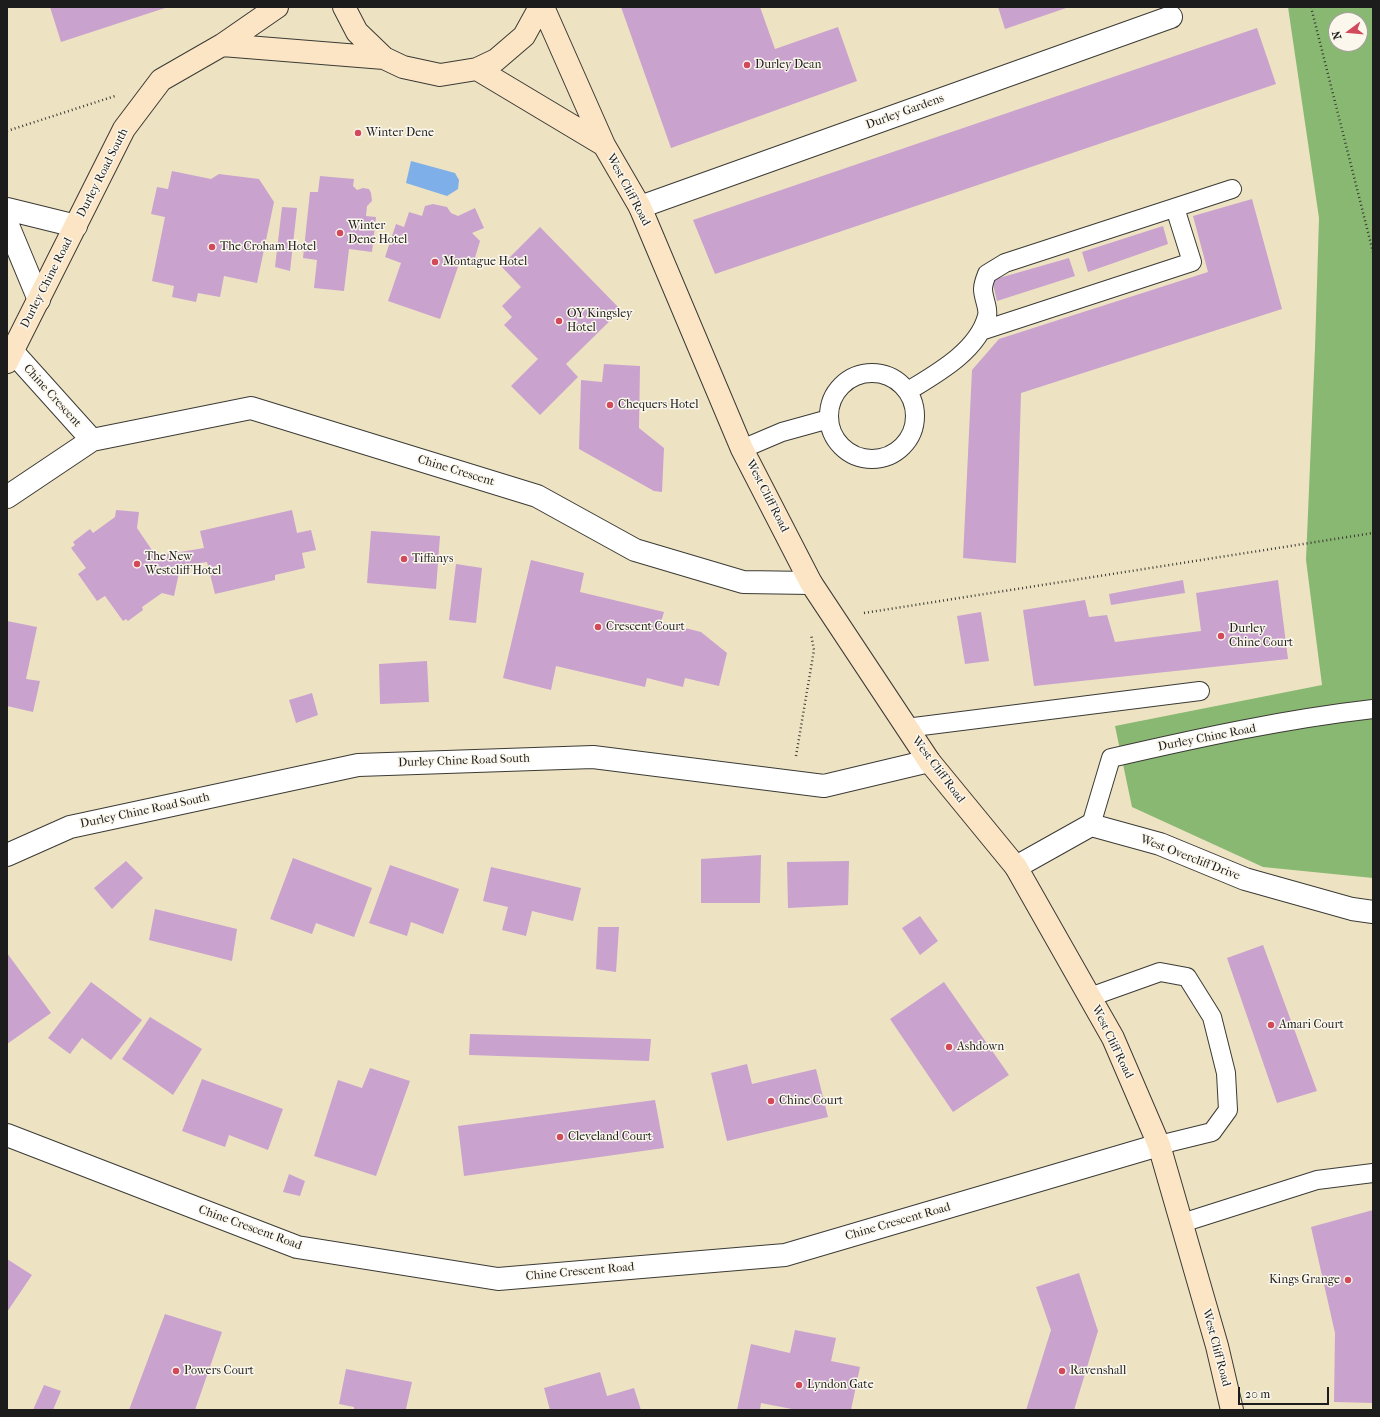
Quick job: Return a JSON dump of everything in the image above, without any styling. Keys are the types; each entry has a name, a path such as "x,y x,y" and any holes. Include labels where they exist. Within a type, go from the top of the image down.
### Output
{"street":[{"name":"Durley Road South","path":"76,226 124,129 161,80 222,45 277,7"},
{"path":"344,7 357,32 384,58 403,67 440,75 477,69 496,60 524,36 541,7"},
{"name":"West Cliff Road","path":"541,7 604,145 640,207 742,449 811,583 929,761 1016,868 1113,1038 1159,1145 1217,1346 1232,1410"},
{"name":"Durley Gardens","path":"640,207 1171,17"},
{"path":"222,45 384,58"},
{"name":"West Cliff Road","path":"477,69 604,145"},
{"path":"7,210 76,226"},
{"path":"7,223 39,300"},
{"name":"Durley Chine Road","path":"9,357 76,226"},
{"name":"Chine Crescent","path":"9,357 92,440"},
{"name":"Chine Crescent","path":"7,497 92,440 252,408 537,496 635,550 744,582 811,583"},
{"name":"Durley Chine Road South","path":"7,855 70,827 358,765 593,757 824,786 929,761"},
{"path":"1016,868 1091,826"},
{"name":"West Overcliff Drive","path":"1091,826 1160,844 1246,878 1352,909 1373,912"},
{"name":"Chine Crescent Road","path":"7,1135 297,1247 498,1279 785,1255 1159,1145"}],"lane":[{"path":"908,391 944,368 968,348 977,338 988,315 982,288 987,274 1005,263 1232,189"},
{"path":"981,331 1192,262 1175,208"},
{"path":"869,373 891,377 900,383 908,391 913,401 915,412 911,434 905,444 897,451 887,456 876,458 865,458 854,455 845,448 837,440 832,430 830,419 830,408 834,397 840,388 848,380 858,375 869,373"},
{"path":"742,449 782,432 830,419"},
{"path":"906,728 1200,691"},
{"name":"Durley Chine Road","path":"1091,826 1111,758 1210,736 1334,714 1373,709"},
{"path":"1090,997 1160,972 1187,977 1212,1017 1226,1073 1228,1110 1212,1132 1159,1145"},
{"path":"1182,1223 1317,1180 1373,1173"}],"path":[{"path":"1312,7 1373,252"},
{"path":"7,131 117,95"},
{"path":"834,618 1373,534"},
{"path":"792,782 814,650 809,628"}],"green space":[{"path":"1288,7 1373,7 1373,878 1263,867 1132,807 1115,726 1322,685 1306,560 1319,218"}],"water":[{"path":"411,161 455,173 459,180 458,189 447,196 406,183"}],"building":[{"path":"50,7 168,7 61,42"},
{"name":"Durley Dean","path":"621,7 760,7 775,49 838,27 857,81 671,148"},
{"path":"998,7 1069,7 1005,29"},
{"path":"1257,28 1276,84 715,274 693,220"},
{"name":"The Croham Hotel","path":"172,171 211,179 219,174 259,179 274,202 257,283 224,276 220,297 198,293 196,302 172,297 174,286 152,281 165,217 151,214 157,187 168,189"},
{"name":"Winter Dene Hotel","path":"320,176 354,179 353,186 357,190 363,188 369,189 371,193 372,201 367,206 366,216 376,217 372,252 349,249 344,291 314,288 317,260 303,258 310,192 318,192"},
{"path":"1252,199 1282,309 1021,393 1016,563 963,558 972,370 999,339 1208,272 1193,216"},
{"name":"Montague Hotel","path":"433,204 447,207 451,213 458,216 475,208 484,228 472,233 480,241 474,261 459,264 440,319 388,301 401,263 385,257 396,224 404,227 409,212 422,216 425,206"},
{"path":"282,207 297,208 290,271 275,267"},
{"path":"1163,226 1168,244 1088,272 1082,252"},
{"name":"OY Kingsley Hotel","path":"540,227 621,310 566,364 578,377 540,415 511,386 538,359 504,325 512,317 502,306 521,287 501,266"},
{"path":"1069,258 1075,276 997,301 992,280"},
{"name":"Chequers Hotel","path":"604,364 640,366 639,428 664,448 662,492 654,491 579,449 581,380 602,382"},
{"name":"The New Westcliff Hotel","path":"116,510 139,512 137,528 156,556 204,548 200,531 292,510 297,533 311,530 316,550 302,553 305,568 275,575 275,580 215,594 207,562 165,568 166,571 179,573 174,596 162,593 142,607 143,610 128,621 126,619 123,621 105,596 97,601 78,574 86,568 71,548 75,545 73,542 90,529 93,533 115,517"},
{"name":"Tiffanys","path":"371,531 440,536 436,589 367,583"},
{"name":"Crescent Court","path":"531,560 584,573 580,592 664,612 661,622 701,632 727,653 719,686 685,678 683,687 647,678 645,687 556,666 551,690 503,678"},
{"path":"456,564 482,568 476,623 449,620"},
{"path":"1183,580 1185,593 1111,605 1109,594"},
{"name":"Durley Chine Court","path":"1278,580 1288,659 1034,686 1023,610 1085,600 1089,617 1107,615 1115,642 1201,631 1196,593"},
{"path":"981,612 989,661 965,664 957,616"},
{"path":"7,621 37,627 26,679 40,681 33,712 7,706"},
{"path":"427,661 429,702 380,704 379,664"},
{"path":"312,693 318,715 296,723 289,700"},
{"path":"761,855 760,903 701,903 701,859"},
{"path":"293,858 372,888 354,937 316,923 312,934 270,919"},
{"path":"126,861 143,878 112,909 94,888"},
{"path":"849,861 848,905 788,908 787,862"},
{"path":"390,865 459,889 443,934 411,922 407,936 369,923"},
{"path":"491,867 581,888 573,921 532,911 526,936 502,930 508,907 483,901"},
{"path":"155,909 237,929 232,961 149,940"},
{"path":"920,916 938,941 920,955 902,928"},
{"path":"598,927 619,927 616,972 596,969"},
{"name":"Amari Court","path":"1263,945 1317,1091 1277,1103 1227,958"},
{"path":"7,953 51,1013 7,1044"},
{"path":"91,982 142,1020 111,1060 82,1038 70,1054 48,1038"},
{"name":"Ashdown","path":"944,982 1009,1075 953,1112 890,1019"},
{"path":"150,1017 202,1049 173,1095 122,1059"},
{"path":"470,1034 651,1039 649,1061 469,1055"},
{"name":"Chine Court","path":"747,1064 752,1084 816,1069 828,1117 727,1141 711,1073"},
{"path":"370,1068 410,1081 376,1176 314,1156 338,1080 362,1088"},
{"path":"202,1079 283,1109 268,1150 229,1135 225,1147 182,1131"},
{"name":"Cleveland Court","path":"655,1100 664,1148 464,1176 458,1126"},
{"path":"289,1174 305,1181 300,1196 283,1192"},
{"name":"Kings Grange","path":"1373,1210 1373,1403 1334,1402 1335,1333 1311,1227"},
{"path":"7,1259 32,1275 7,1312"},
{"name":"Ravenshall","path":"1079,1273 1098,1331 1074,1410 1026,1410 1051,1330 1036,1287"},
{"name":"Powers Court","path":"165,1314 222,1332 195,1410 129,1410"},
{"name":"Lyndon Gate","path":"795,1330 836,1338 831,1361 860,1367 851,1410 797,1410 761,1403 760,1410 737,1410 751,1344 790,1353"},
{"path":"346,1369 412,1382 406,1409 409,1410 354,1410 354,1407 339,1404"},
{"path":"600,1372 607,1396 634,1388 641,1410 550,1410 544,1388"},
{"path":"44,1385 61,1391 53,1410 33,1410"}],"place":[{"name":"Durley Dean","path":"747,65"},
{"name":"Winter Dene","path":"358,133"},
{"name":"Winter Dene Hotel","path":"340,233"},
{"name":"The Croham Hotel","path":"212,247"},
{"name":"Montague Hotel","path":"435,262"},
{"name":"OY Kingsley Hotel","path":"559,321"},
{"name":"Chequers Hotel","path":"610,405"},
{"name":"Tiffanys","path":"404,559"},
{"name":"The New Westcliff Hotel","path":"137,564"},
{"name":"Crescent Court","path":"598,627"},
{"name":"Durley Chine Court","path":"1221,636"},
{"name":"Amari Court","path":"1271,1025"},
{"name":"Ashdown","path":"949,1047"},
{"name":"Chine Court","path":"771,1101"},
{"name":"Cleveland Court","path":"560,1137"},
{"name":"Kings Grange","path":"1348,1280"},
{"name":"Powers Court","path":"176,1371"},
{"name":"Ravenshall","path":"1062,1371"},
{"name":"Lyndon Gate","path":"799,1385"}]}
